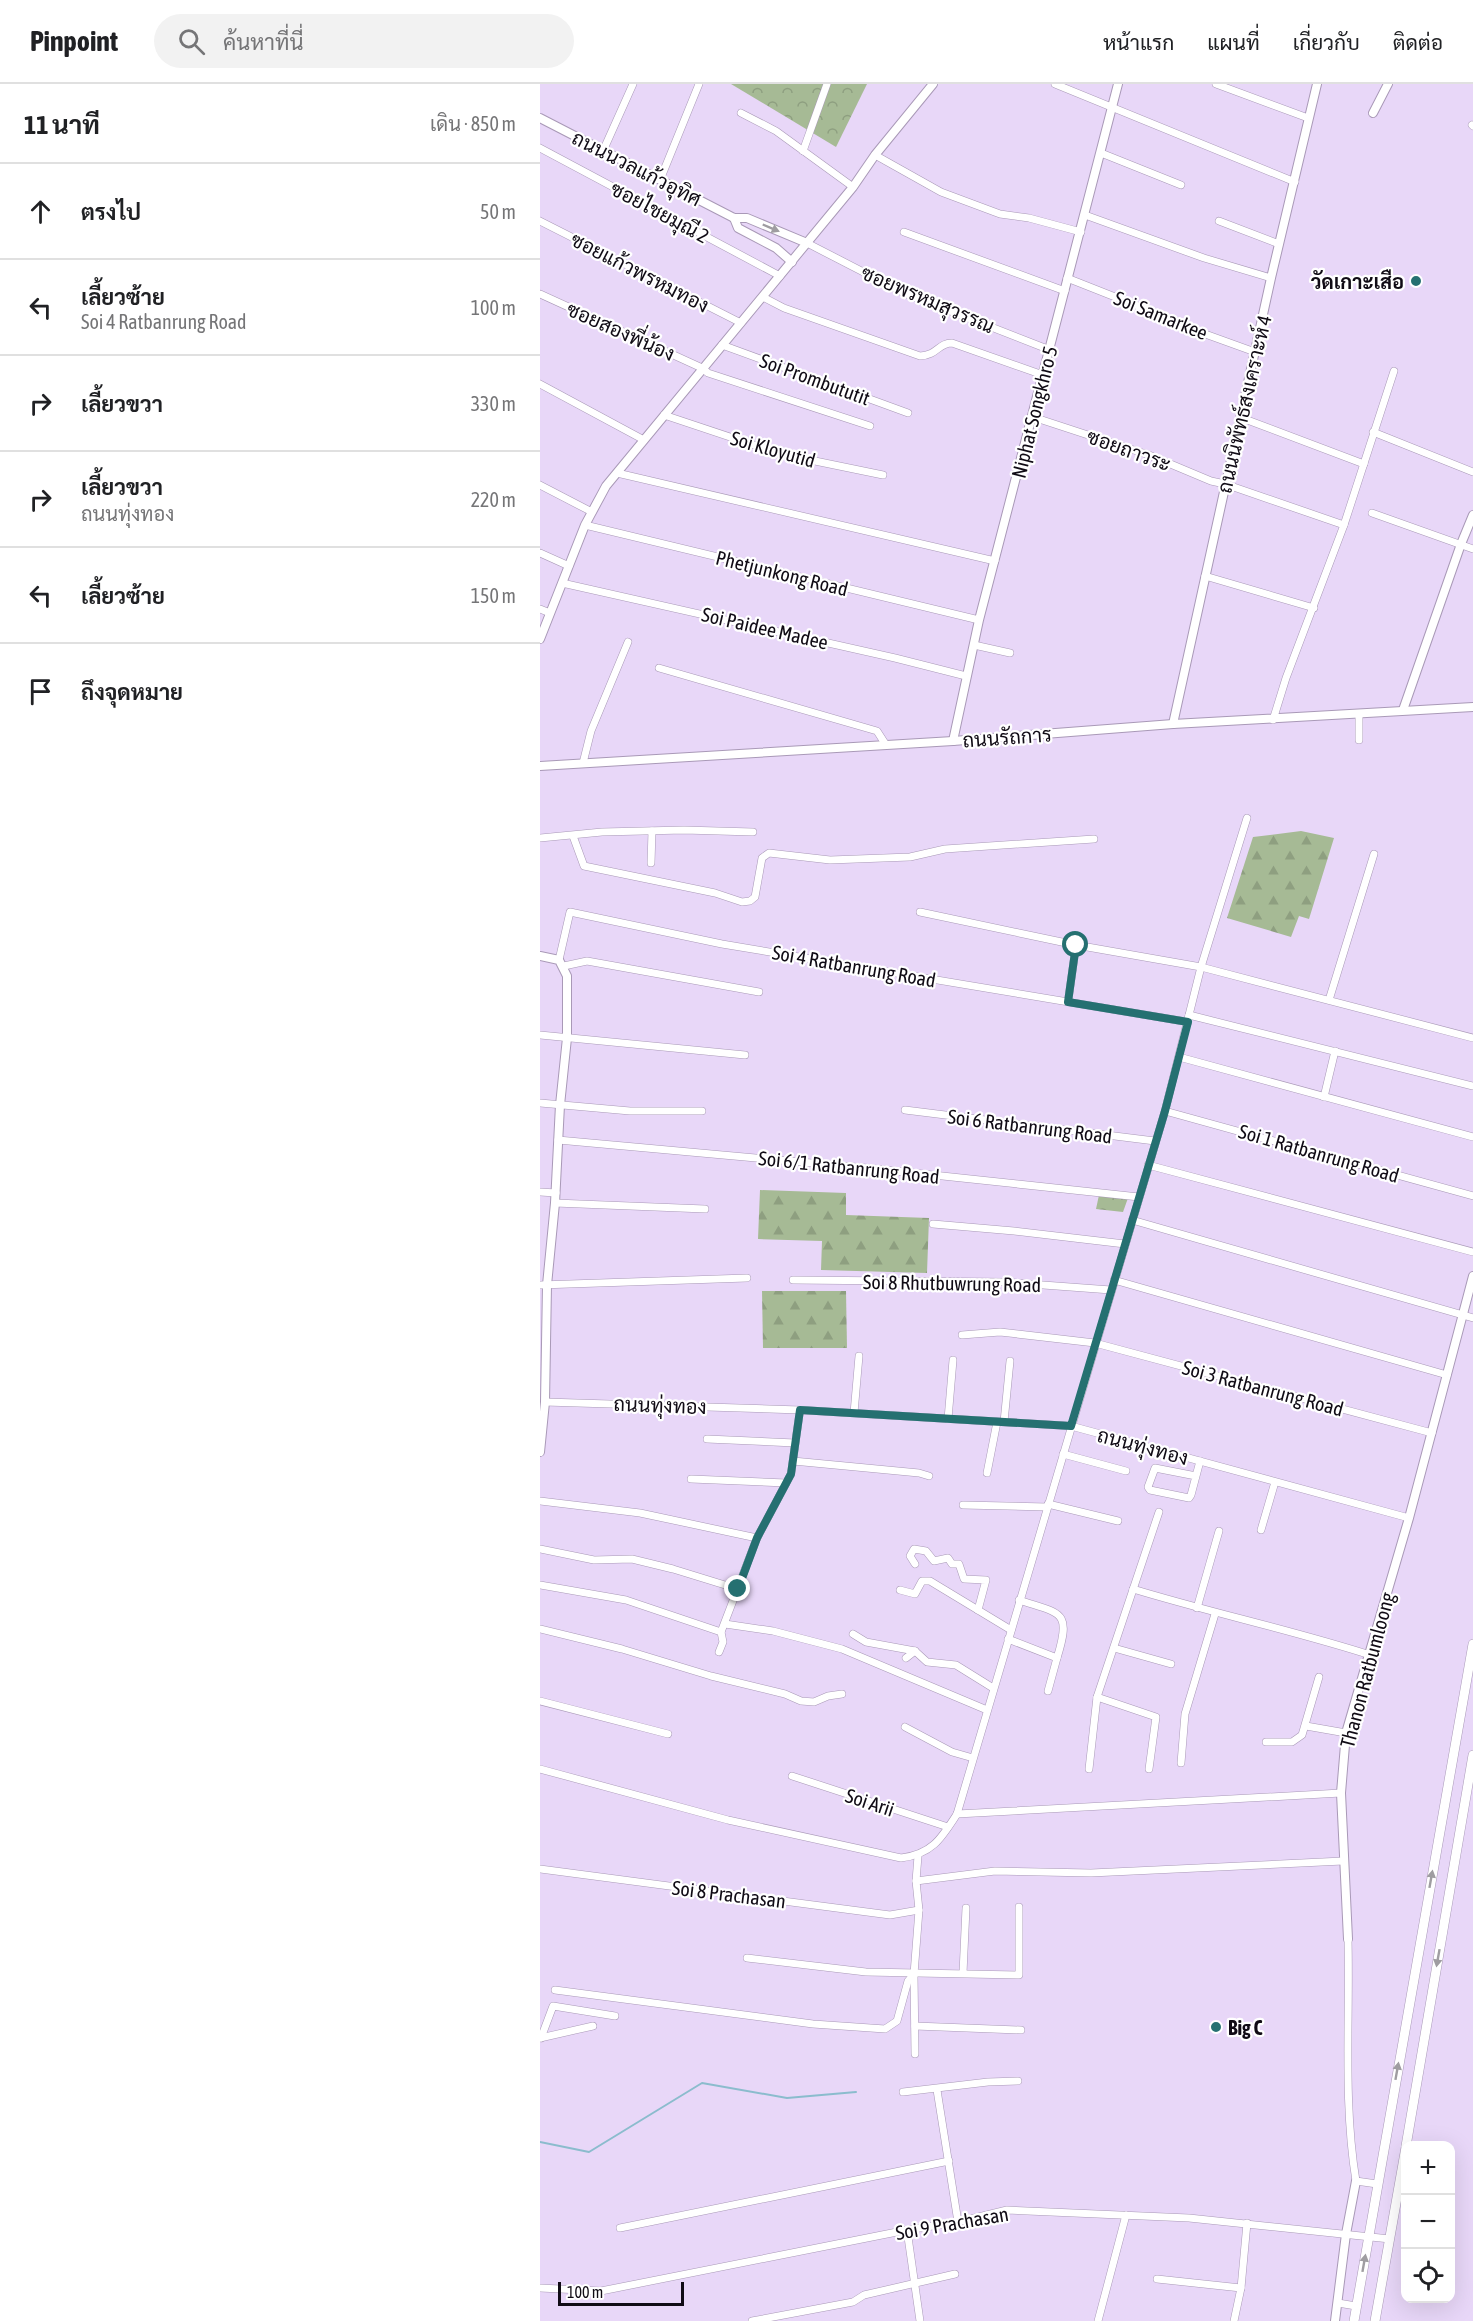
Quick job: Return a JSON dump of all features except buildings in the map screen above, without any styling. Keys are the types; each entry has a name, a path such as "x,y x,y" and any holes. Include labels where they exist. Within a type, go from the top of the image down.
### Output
{"main road":[{"path":"1354,2321 1473,1644"},
{"path":"1407,2141 1470,1796 1473,1755"},
{"path":"1375,2321 1401,2175"}],"street":[{"path":"603,151 633,84"},
{"path":"660,180 699,84"},
{"path":"803,151 827,84"},
{"path":"540,639 585,525 606,486 792,262 933,84"},
{"path":"1055,84 1295,182"},
{"name":"Niphat Songkhro 5","path":"953,741 979,620 1118,84"},
{"path":"1216,84 1308,118"},
{"name":"ถนนนิพัทธ์สงเคราะห์ 4","path":"1173,724 1271,278 1317,84"},
{"path":"1373,113 1388,84"},
{"path":"741,113 776,131 853,187"},
{"name":"ถนนนวลแก้วอุทิศ","path":"540,118 734,218 747,218 807,243"},
{"name":"ซอยไชยมุณี 2","path":"540,147 780,276"},
{"path":"1101,153 1180,185"},
{"path":"875,155 941,192 1000,214 1029,218 1081,232"},
{"path":"1085,215 1204,258 1271,278"},
{"name":"ถนนนวลแก้วอุทิศ","path":"734,218 738,228 776,248 792,262"},
{"name":"ซอยแก้วพรหมทอง","path":"540,221 741,323"},
{"path":"1219,221 1279,244"},
{"path":"904,232 1065,291"},
{"name":"ซอยพรหมสุวรรณ","path":"807,243 904,293 1050,350"},
{"name":"Soi Samarkee","path":"1067,278 1255,352"},
{"name":"ซอยสองพี่น้อง","path":"540,294 702,368 708,373 870,426"},
{"path":"763,297 784,308 920,356 934,353 944,344 952,343 1043,375"},
{"name":"Soi Prombututit","path":"722,345 908,413"},
{"path":"1273,720 1286,678 1344,525 1394,371"},
{"path":"540,384 644,440"},
{"name":"Soi Kloyutid","path":"664,416 781,454 883,475"},
{"name":"ซอยถาวระ","path":"1033,417 1149,455 1211,481 1226,484 1344,525"},
{"path":"1242,418 1364,464"},
{"path":"1373,432 1473,472"},
{"path":"617,473 995,561"},
{"path":"540,485 592,512"},
{"path":"1372,513 1473,549"},
{"path":"1403,710 1473,515"},
{"name":"Phetjunkong Road","path":"585,525 979,620"},
{"path":"540,553 569,566"},
{"path":"1205,576 1314,608"},
{"name":"Soi Paidee Madee","path":"562,583 966,676"},
{"path":"540,609 550,613"},
{"path":"584,763 591,731 628,642"},
{"path":"974,645 1010,653"},
{"path":"659,668 877,731 886,745"},
{"name":"ถนนรัถการ","path":"540,766 953,741 1173,724 1473,707"},
{"path":"1359,715 1359,741"},
{"path":"540,1769 728,1820 901,1858 918,1856 941,1840 957,1814 1165,1111 1201,968 1247,818"},
{"path":"651,862 652,831"},
{"path":"540,838 602,832 753,832"},
{"path":"573,836 584,866 715,893 742,902 750,901 754,897 762,858 766,854 830,860 910,857 945,849 1094,839"},
{"path":"1329,1000 1374,854"},
{"name":"Soi 4 Ratbanrung Road","path":"561,963 570,912 722,944 1068,1002 1188,1019 1335,1051 1473,1086"},
{"path":"920,912 1076,945 1201,968 1473,1038"},
{"path":"1068,1002 1076,945"},
{"path":"540,956 561,963 587,961 759,992"},
{"path":"540,1452 545,1402 544,1285 556,1193 560,1105 567,1038 567,976 561,963"},
{"path":"540,1035 745,1055"},
{"path":"1324,1097 1335,1051"},
{"path":"1179,1057 1473,1137"},
{"path":"540,1103 630,1112 702,1111"},
{"name":"Soi 6 Ratbanrung Road","path":"905,1110 1155,1141"},
{"name":"Soi 1 Ratbanrung Road","path":"1165,1111 1473,1196"},
{"name":"Soi 6/1 Ratbanrung Road","path":"558,1140 867,1168 1139,1197"},
{"path":"1148,1165 1473,1252"},
{"path":"540,1192 556,1193"},
{"path":"555,1203 705,1209"},
{"path":"1132,1220 1473,1318"},
{"path":"933,1224 1125,1244"},
{"name":"Thanon Ratbumloong","path":"1356,2181 1352,2155 1348,2066 1348,1939 1341,1793 1346,1733 1409,1518 1473,1276"},
{"path":"544,1285 747,1278"},
{"name":"Soi 8 Rhutbuwrung Road","path":"793,1280 1003,1282 1111,1290"},
{"path":"1114,1280 1447,1375"},
{"name":"Soi 3 Ratbanrung Road","path":"962,1335 1000,1332 1095,1343 1431,1433"},
{"path":"854,1413 859,1356"},
{"path":"948,1419 953,1360"},
{"path":"987,1473 1000,1422 1010,1361"},
{"name":"ถนนทุ่งทอง","path":"545,1402 800,1410 1071,1426 1409,1518"},
{"path":"719,1652 723,1642 721,1632 757,1538 791,1474 800,1410"},
{"path":"707,1438 795,1443"},
{"path":"1063,1454 1126,1471"},
{"path":"793,1461 919,1473 928,1476"},
{"path":"1196,1476 1155,1468 1148,1487 1150,1490 1187,1499 1191,1495 1200,1461"},
{"path":"691,1479 786,1483"},
{"path":"1260,1530 1275,1482"},
{"path":"540,1501 640,1513 757,1538"},
{"path":"963,1505 1048,1505 1118,1521"},
{"path":"1089,1769 1097,1697 1159,1512"},
{"path":"1197,1608 1219,1531"},
{"path":"540,1549 594,1560 632,1559 738,1589"},
{"path":"915,1564 910,1556 914,1549 926,1551 934,1561 948,1558 952,1564 958,1564 964,1579 986,1581 978,1610"},
{"path":"900,1590 915,1594 922,1581 930,1581 1011,1630"},
{"path":"540,1585 626,1600 721,1632"},
{"path":"1133,1589 1215,1614 1370,1654"},
{"path":"1019,1600 1058,1613 1063,1620 1062,1641 1048,1691"},
{"path":"1181,1763 1185,1714 1215,1614"},
{"path":"725,1624 773,1631 842,1649 987,1710"},
{"path":"540,1629 622,1649 711,1676 785,1694 801,1701 814,1702 828,1696 842,1694"},
{"path":"853,1634 867,1642 915,1651 927,1662 956,1665 993,1688"},
{"path":"1008,1639 1057,1658"},
{"path":"1114,1648 1172,1664"},
{"path":"906,1658 915,1651"},
{"path":"1266,1742 1292,1742 1302,1735 1318,1677"},
{"path":"1097,1697 1156,1717 1149,1769"},
{"path":"540,1701 668,1734"},
{"path":"1306,1726 1346,1733"},
{"path":"905,1727 952,1752 973,1758"},
{"name":"Soi Arii","path":"792,1776 948,1827"},
{"path":"957,1814 1341,1793"},
{"path":"915,2054 914,1974 919,1910 916,1881 918,1856"},
{"path":"916,1881 995,1871 1091,1874 1343,1861"},
{"name":"Soi 8 Prachasan","path":"540,1869 890,1915 919,1910"},
{"path":"747,1958 866,1972 1019,1975 1019,1907"},
{"path":"963,1973 966,1908"},
{"path":"555,1990 813,2024 885,2029 897,2021 908,1981 914,1974"},
{"path":"541,2038 553,2006 615,2016"},
{"path":"541,2038 593,2026"},
{"path":"915,2026 1021,2030"},
{"path":"903,2092 937,2090 988,2082 1018,2081"},
{"path":"937,2090 958,2222"},
{"path":"620,2228 949,2160"},
{"path":"1335,2321 1346,2234 1356,2181 1377,2184"},
{"name":"Soi 9 Prachasan","path":"540,2288 601,2291 1007,2211 1126,2215 1247,2223 1390,2239"},
{"path":"1098,2321 1126,2215"},
{"path":"1234,2321 1241,2288 1247,2223"},
{"path":"907,2230 920,2321"},
{"path":"752,2321 853,2302 864,2295 954,2274"},
{"path":"1157,2279 1241,2288"},
{"path":"1338,2303 1356,2306"}],"green space":[{"path":"731,84 867,84 836,147"},
{"path":"1301,831 1334,838 1309,919 1299,916 1291,937 1227,918 1253,837"},
{"path":"760,1190 846,1193 846,1215 929,1218 927,1273 821,1270 822,1241 758,1239"},
{"path":"1099,1195 1128,1198 1123,1212 1096,1209"},
{"path":"762,1291 846,1291 847,1348 763,1348"}],"waterway":[{"path":"540,2142 589,2152 702,2083 787,2098 856,2092"}],"place":[{"name":"วัดเกาะเสือ","path":"1416,281"},
{"name":"Big C","path":"1216,2027"}],"route":[{"path":"738,1589 757,1538 791,1474 800,1410 1071,1426 1165,1111 1188,1022 1068,1002 1076,945"}]}
